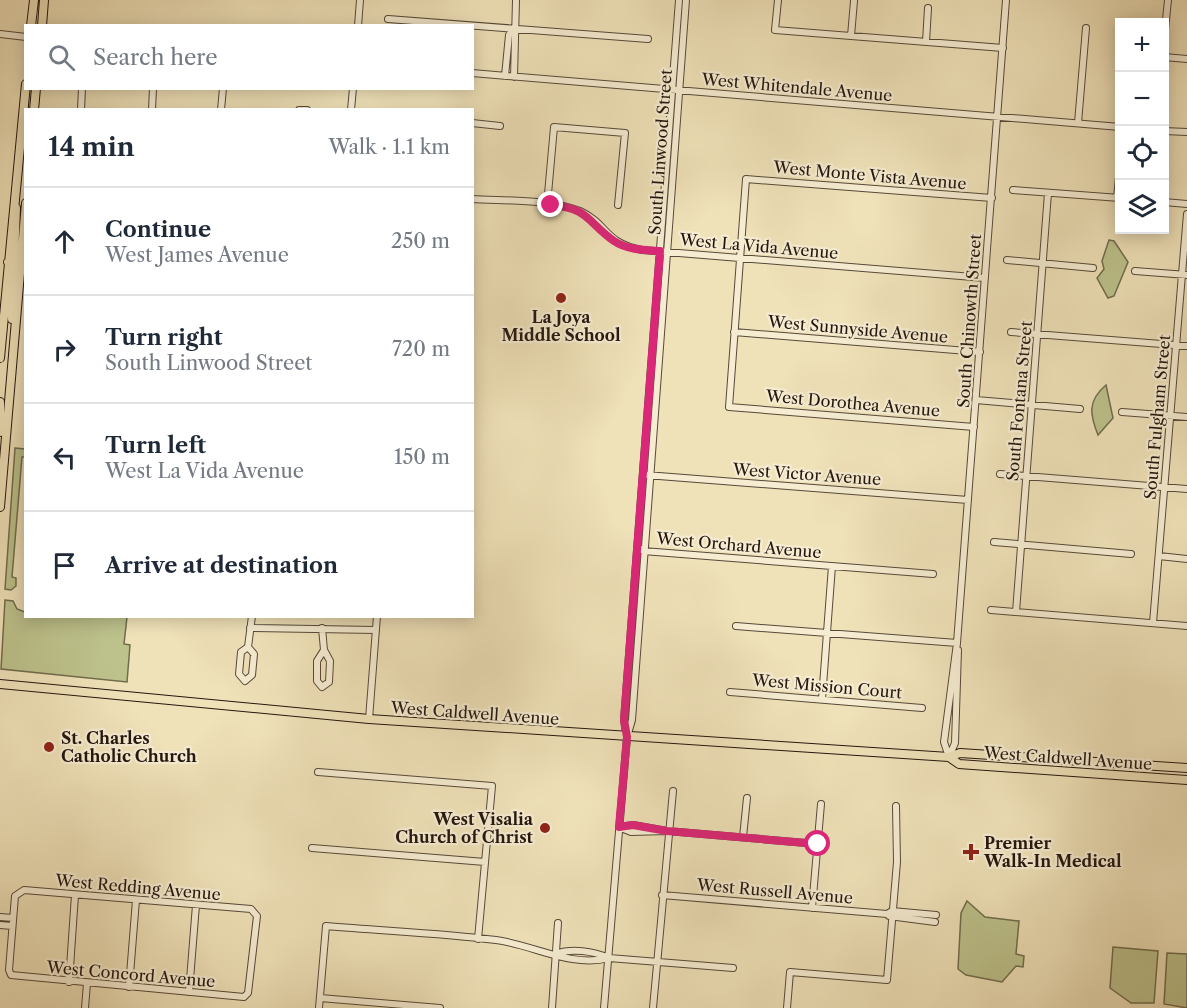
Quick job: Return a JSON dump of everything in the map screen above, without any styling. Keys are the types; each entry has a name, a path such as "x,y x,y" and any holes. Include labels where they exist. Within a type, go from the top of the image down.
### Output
{"main road":[{"path":"31,24 34,0"},
{"path":"42,24 44,0"},
{"path":"0,358 4,262 14,197 25,90"},
{"path":"34,108 36,90"},
{"path":"14,197 18,218 14,258 23,263"},
{"path":"0,507 13,329 24,243"},
{"path":"4,262 13,271 10,308 13,329"},
{"path":"0,402 0,436 4,444"},
{"name":"West Caldwell Avenue","path":"0,684 369,719 949,757 960,753 1187,768"},
{"name":"West Caldwell Avenue","path":"949,757 959,764 1187,780"},
{"path":"1064,770 1072,765 1129,769 1143,765"}],"street":[{"path":"358,24 360,0"},
{"path":"514,77 517,36 514,28 516,0"},
{"name":"South Linwood Street","path":"627,737 624,720 640,511 654,404 679,0"},
{"name":"South Linwood Street","path":"675,90 686,0"},
{"path":"778,0 776,30 1003,48"},
{"name":"South Chinowth Street","path":"949,757 944,742 957,643 1006,0"},
{"path":"1166,18 1168,0"},
{"path":"851,36 854,1"},
{"path":"926,42 928,8"},
{"path":"387,19 458,24"},
{"path":"474,25 648,39"},
{"path":"505,76 509,35 514,28"},
{"path":"1078,123 1086,28"},
{"path":"0,34 24,37"},
{"path":"1169,57 1187,59"},
{"name":"West Whitendale Avenue","path":"474,74 1115,127"},
{"path":"81,108 82,90"},
{"path":"152,108 153,90"},
{"path":"221,108 223,90"},
{"path":"351,108 353,90"},
{"path":"474,123 500,126"},
{"path":"547,205 554,127 625,133 618,205"},
{"path":"1169,131 1187,132"},
{"name":"West Monte Vista Avenue","path":"740,258 746,179 992,198"},
{"path":"1013,190 1115,198"},
{"name":"South Fontana Street","path":"1016,612 1048,193"},
{"name":"West La Vida Avenue","path":"474,199 564,206 583,213 614,241 625,247 985,278"},
{"path":"1169,202 1187,204"},
{"name":"South Fulgham Street","path":"1153,623 1184,275 1187,214"},
{"name":"South Linwood Street","path":"604,1008 627,737 632,720 644,551 652,346 663,251"},
{"path":"734,332 740,258"},
{"path":"1007,260 1093,268"},
{"path":"1135,271 1184,275"},
{"name":"West Sunnyside Avenue","path":"734,332 980,352"},
{"name":"West Dorothea Avenue","path":"734,332 729,406 974,427"},
{"path":"1011,332 1187,346"},
{"path":"652,346 656,352 654,404"},
{"path":"976,400 1080,408"},
{"path":"1122,412 1187,417"},
{"path":"1000,474 1187,489"},
{"name":"West Victor Avenue","path":"646,475 968,500"},
{"path":"640,511 641,546 644,551"},
{"path":"994,542 1131,554"},
{"name":"West Orchard Avenue","path":"644,551 933,574"},
{"path":"1159,556 1187,559"},
{"path":"822,699 832,566"},
{"path":"991,610 1187,626"},
{"path":"248,647 241,652 239,674 245,681 252,675 254,654 248,647 252,618"},
{"path":"369,719 377,618"},
{"path":"736,626 957,643"},
{"path":"250,628 376,630"},
{"path":"322,628 324,650 330,661 329,682 322,687 316,681 317,661 324,650"},
{"name":"West Mission Court","path":"730,692 922,708"},
{"path":"318,772 492,786 478,939"},
{"path":"653,1008 667,831 673,791"},
{"path":"743,837 747,798"},
{"path":"812,908 821,804"},
{"path":"787,1008 790,972 887,980 897,862 896,806"},
{"path":"619,827 633,825 667,831 818,844"},
{"path":"312,848 485,862"},
{"name":"West Redding Avenue","path":"13,918 15,896 18,892 196,905 254,912 257,916 248,993"},
{"path":"69,982 75,895"},
{"name":"West Russell Avenue","path":"662,895 891,915 935,922"},
{"path":"129,987 136,900"},
{"path":"189,992 196,905"},
{"name":"West Russell Avenue","path":"891,915 936,915"},
{"path":"0,917 13,918 12,926 0,925"},
{"path":"552,1008 558,923"},
{"name":"West Concord Avenue","path":"12,926 11,975 244,997 248,993"},
{"path":"319,1008 326,926 504,941 555,954 565,950 597,953 609,958 733,968"},
{"path":"85,1008 87,983"},
{"path":"320,998 441,1008"}],"green space":[{"path":"1109,240 1114,241 1128,262 1114,296 1108,298 1097,278 1104,269 1102,261"},
{"path":"1106,385 1113,418 1098,435 1093,421 1092,408 1096,397"},
{"path":"15,448 24,449 12,577 16,578 16,586 11,590 5,589"},
{"path":"5,600 13,601 17,609 24,612 24,618 127,618 124,644 130,645 127,682 1,669"},
{"path":"967,901 985,917 1019,921 1016,954 1024,956 1023,967 1016,966 1002,982 966,975 958,969 961,913"},
{"path":"1113,947 1158,951 1154,1003 1131,1003 1110,988"},
{"path":"1167,953 1187,954 1187,1008 1164,1004"}],"place":[{"name":"La Joya Middle School","path":"561,298"},
{"name":"St. Charles Catholic Church","path":"49,747"},
{"name":"West Visalia Church of Christ","path":"545,828"},
{"name":"Premier Walk-In Medical","path":"971,852"}],"route":[{"path":"551,205 572,208 583,213 614,241 625,247 660,251 624,720 627,737 619,827 633,825 656,827 667,831 818,844"}]}
